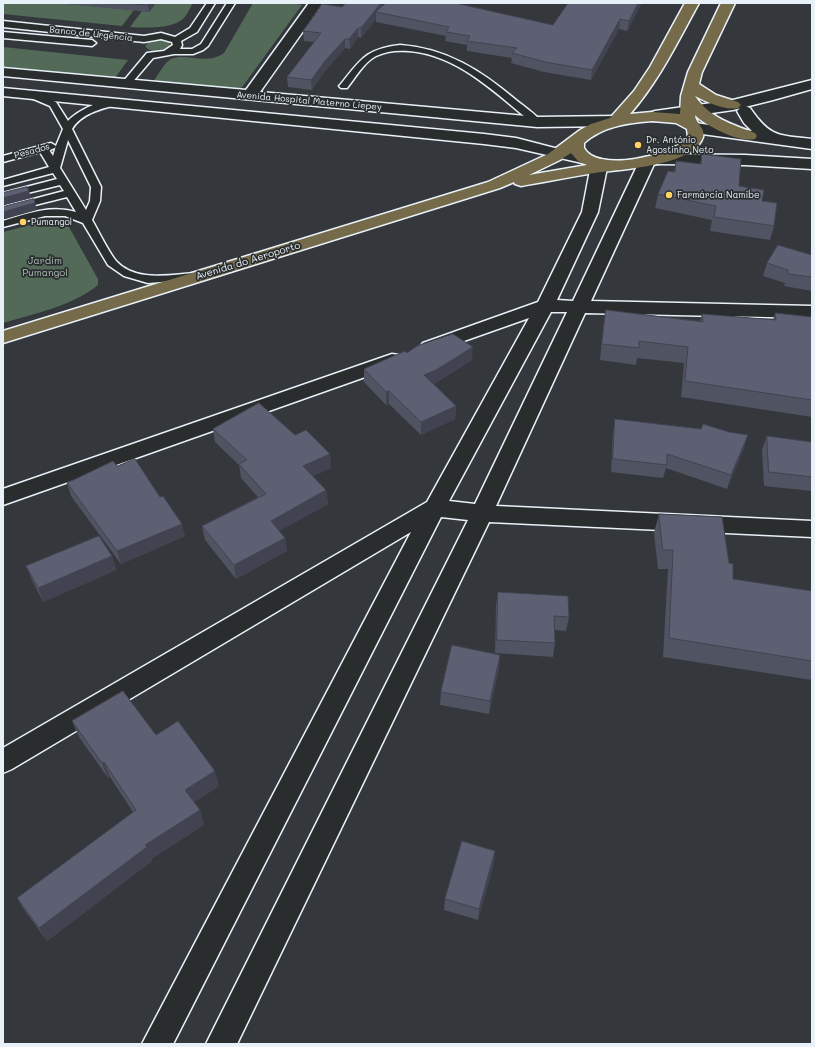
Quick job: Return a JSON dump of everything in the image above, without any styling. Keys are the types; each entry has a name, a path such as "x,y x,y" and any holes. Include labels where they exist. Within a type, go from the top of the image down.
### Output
{"main road":[{"path":"616,121 640,94 657,67 692,3"},
{"path":"494,185 596,164 643,162 671,155 690,144 695,139 697,134 691,109 695,72 728,3"},
{"path":"494,185 559,154 587,132 616,121 655,116 674,117 691,109 700,93 711,99 739,108"},
{"path":"691,109 712,122 749,136"},
{"path":"577,141 575,146 577,151 582,157 596,164"},
{"name":"Avenida do Aeroporto","path":"3,337 494,185"}],"street":[{"path":"250,95 316,3"},
{"name":"Avenida Hospital Materno Liepey","path":"3,72 537,122 616,121"},
{"path":"113,103 127,84"},
{"path":"712,122 739,108 768,97 812,84"},
{"name":"Avenida Hospital Materno Liepey","path":"3,92 484,139 516,143 596,164"},
{"path":"691,109 739,108 755,126 774,140"},
{"path":"691,109 749,136 812,144"},
{"path":"221,1044 482,513 578,308 643,162 745,160 812,164"},
{"path":"157,1044 436,508 545,306 590,212 596,164"},
{"path":"3,498 545,306 578,308 812,312"},
{"path":"3,761 436,508 482,513 812,529"}],"lane":[{"path":"172,51 178,45 176,40 185,37 194,31 211,3"},
{"path":"144,39 140,42 139,50 150,55 172,51 191,52 199,50 204,46 231,3"},
{"name":"Banco de Urgência","path":"3,24 144,39 161,36 176,40"},
{"path":"3,35 98,44"},
{"path":"344,86 372,54 402,47 435,53 481,77 537,122"},
{"path":"127,84 150,55"},
{"path":"32,95 53,104 67,128 96,187 95,201 86,221"},
{"path":"113,103 92,108 78,116 67,128 62,143 49,159 112,263 128,274 148,279 199,277"},
{"name":"Pesados","path":"3,183 49,159 62,143"},
{"name":"Pesados","path":"3,159 49,159"},
{"name":"Pesados","path":"3,167 49,159"},
{"name":"Pesados","path":"3,175 49,159"},
{"path":"3,196 68,190"},
{"path":"3,203 68,190"},
{"path":"3,210 68,190"},
{"path":"3,216 68,190"},
{"path":"3,224 45,213 64,211 77,215 86,221"}],"green space":[{"path":"3,3 57,3 134,10 122,26 3,14"},
{"path":"156,3 193,3 183,19 172,25 142,28 130,27 142,11 149,12"},
{"path":"253,3 291,3 302,5 240,90 153,82 171,59 184,57 204,59 217,57 224,53"},
{"path":"160,39 167,40 171,46 165,50 154,52 145,46 149,42"},
{"path":"3,47 128,60 115,78 3,67"},
{"name":"Jardim Pumangol","path":"50,220 62,221 69,227 98,279 98,285 87,293 65,304 3,323 3,232"}],"building":[{"path":"123,3 150,3 148,5"},
{"path":"346,3 381,3 361,28 358,28 349,39 345,39 325,61 311,80 287,77 321,33 303,31 323,4 342,7"},
{"path":"386,3 455,3 553,25 568,3 638,3 629,21 620,19 592,70 545,62 512,53 517,48 467,41 470,36 446,32 449,27 376,12"},
{"path":"702,154 741,159 739,186 764,190 762,201 777,203 774,226 714,217 716,206 658,194 668,171 675,172 676,161 701,164"},
{"path":"27,187 29,191 3,198 3,193"},
{"path":"34,199 35,203 3,212 3,207"},
{"path":"778,245 812,255 812,277 788,274 788,270 767,263"},
{"path":"606,310 703,322 702,314 776,320 775,313 812,317 812,400 685,381 688,347 639,341 639,348 602,344"},
{"path":"453,334 473,347 436,370 424,375 456,406 421,422 389,391 386,392 364,369 405,351 407,353 417,346"},
{"path":"259,403 295,435 306,430 330,454 303,466 326,490 271,521 285,538 234,565 202,526 266,494 239,464 247,460 213,429"},
{"path":"615,419 701,429 703,424 729,432 748,435 731,475 667,454 667,465 613,459"},
{"path":"767,436 812,442 812,477 769,472"},
{"path":"135,459 160,497 163,496 182,524 117,551 67,483 113,461 117,466"},
{"path":"659,514 722,517 729,563 733,564 733,579 812,591 812,661 669,638 673,550 663,550"},
{"path":"99,536 112,556 38,588 26,566"},
{"path":"498,592 568,596 569,617 554,616 555,643 497,640"},
{"path":"452,645 500,655 490,701 441,692"},
{"path":"123,691 156,735 178,721 215,771 185,790 200,810 145,845 147,847 39,928 17,898 136,810 104,762 102,763 72,721"},
{"path":"462,841 495,851 479,909 445,899"}],"place":[{"name":"Dr. António Agostinho Neto","path":"638,145"},
{"name":"Farmárcia Namibe","path":"669,195"},
{"name":"Pumangol","path":"23,222"}]}
